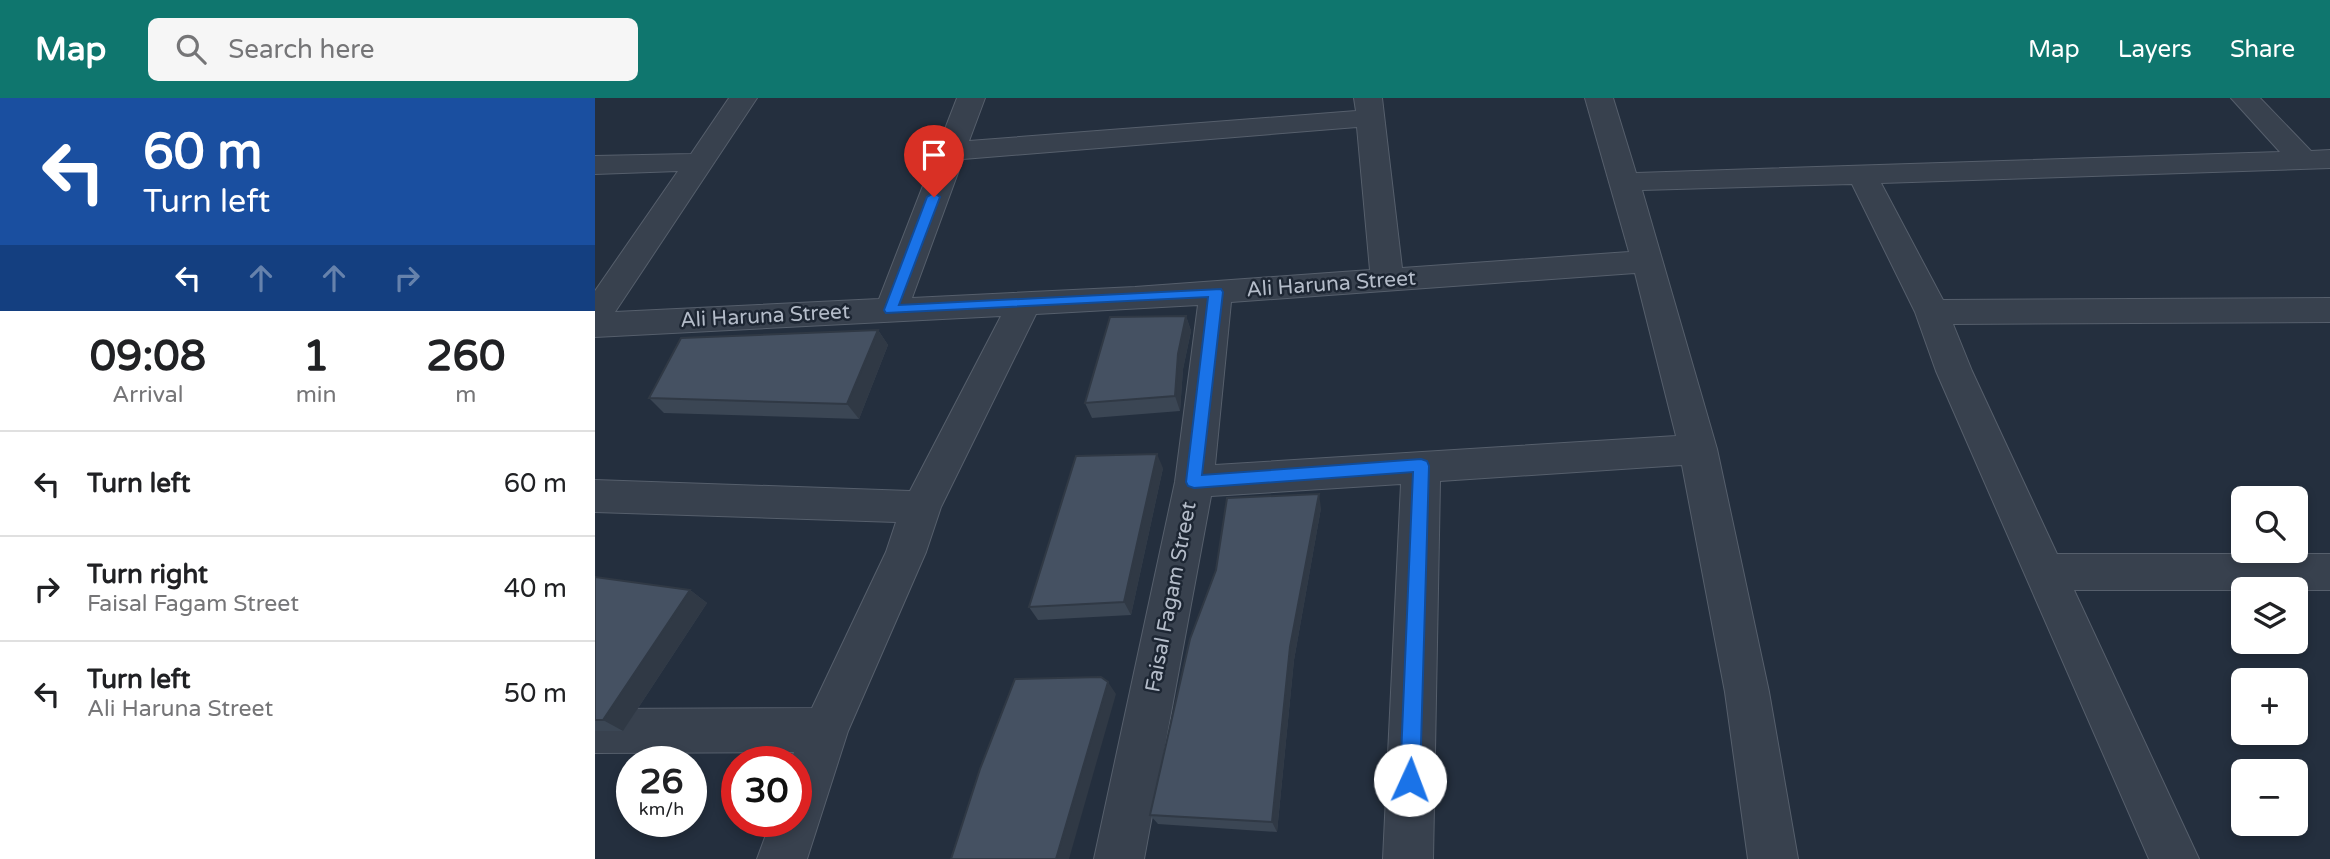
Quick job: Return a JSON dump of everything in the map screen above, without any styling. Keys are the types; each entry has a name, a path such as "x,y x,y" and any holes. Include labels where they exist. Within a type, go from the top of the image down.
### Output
{"street":[{"path":"595,316 743,98"},
{"path":"891,310 971,98"},
{"path":"1599,98 1648,261 1698,449 1747,691 1773,859"},
{"path":"2245,98 2317,159"},
{"path":"951,151 1369,108 1387,280"},
{"path":"1624,182 2317,159"},
{"path":"595,165 700,162"},
{"path":"1861,173 1932,312 1954,371 2174,859"},
{"name":"Ali Haruna Street","path":"595,325 1216,292 1648,261"},
{"name":"Faisal Fagam Street","path":"1119,859 1194,482 1216,292"},
{"path":"812,768 825,730 906,552 921,507 1025,303"},
{"path":"1932,312 2330,310"},
{"path":"1194,482 1698,449"},
{"path":"1408,859 1421,466"},
{"path":"595,496 921,507"},
{"path":"2045,572 2330,572"},
{"path":"595,731 825,730"},
{"path":"782,859 789,837"}],"building":[{"path":"1186,316 1178,354 1175,396 1085,403 1110,317"},
{"path":"878,330 847,404 649,398 681,338"},
{"path":"1157,454 1124,602 1029,607 1076,456"},
{"path":"1319,494 1290,647 1272,822 1150,815 1190,639 1216,570 1227,498"},
{"path":"595,577 690,590 603,720 595,720"},
{"path":"1101,677 1108,682 1056,859 951,859 980,769 1015,679"}],"route":[{"path":"934,197 891,310 1216,292 1194,482 1421,466 1410,780"}]}
